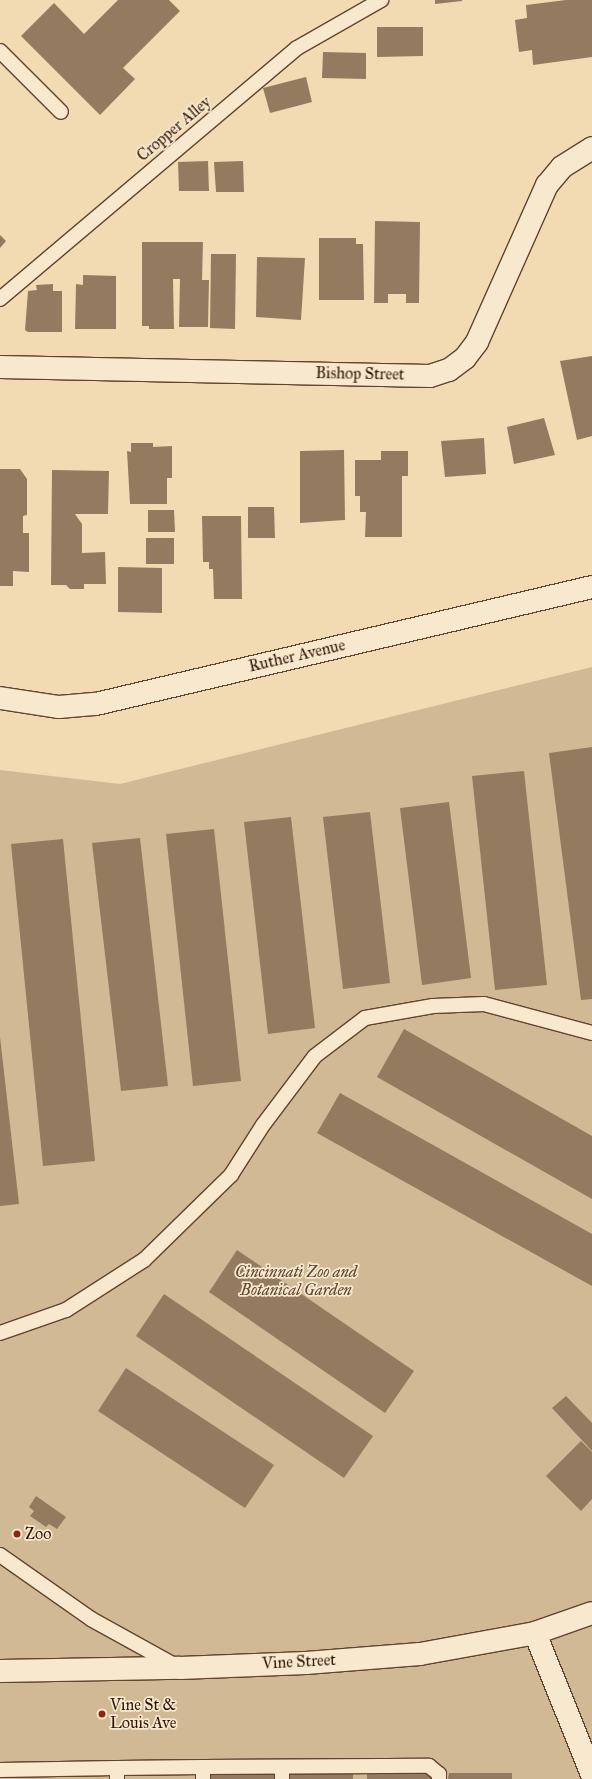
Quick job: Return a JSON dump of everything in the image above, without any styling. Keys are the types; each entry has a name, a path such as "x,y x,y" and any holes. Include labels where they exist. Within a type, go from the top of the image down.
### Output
{"street":[{"name":"Bishop Street","path":"0,367 430,376 449,370 465,358 477,342 547,185 562,167 592,148"},
{"name":"Ruther Avenue","path":"0,698 59,707 96,704 592,587"},
{"name":"Vine Street","path":"0,1670 180,1668 306,1663 420,1654 536,1633 592,1613"},
{"path":"536,1633 592,1775"}],"lane":[{"name":"Cropper Alley","path":"0,299 297,48 381,0"},
{"path":"0,51 61,112"},
{"path":"0,1333 66,1310 144,1260 231,1175 263,1125 314,1056 365,1018 433,1006 484,1004 592,1033"},
{"path":"0,1555 91,1619 180,1668"},
{"path":"0,1770 117,1774 282,1773 429,1766 439,1774 439,1779"}],"green space":[{"name":"Cincinnati Zoo and Botanical Garden","path":"592,667 592,1779 0,1779 0,770 120,784"}],"building":[{"path":"118,0 169,0 180,11 123,68 135,79 100,115 21,36 54,3 84,34"},
{"path":"435,0 462,0 462,1 435,4"},
{"path":"566,0 592,0 592,57 533,65 532,50 519,52 515,20 527,18 526,5"},
{"path":"377,27 423,27 423,56 377,57"},
{"path":"323,52 366,53 366,79 322,78"},
{"path":"306,77 312,102 270,113 263,88"},
{"path":"208,161 209,191 179,191 178,162"},
{"path":"243,161 244,192 216,192 214,162"},
{"path":"375,221 420,222 419,303 406,303 406,294 388,294 388,303 374,303"},
{"path":"0,235 6,241 0,248"},
{"path":"319,238 356,238 356,244 363,244 364,300 319,300"},
{"path":"142,242 203,242 202,280 209,280 208,327 179,327 180,279 173,279 174,329 149,329 149,326 142,326"},
{"path":"211,254 236,254 235,329 210,328"},
{"path":"257,257 305,258 301,320 256,317"},
{"path":"83,275 116,276 116,329 75,329 76,284 83,285"},
{"path":"53,284 53,291 62,291 62,332 28,332 25,330 28,291 37,290 36,285"},
{"path":"592,356 592,436 577,440 560,361"},
{"path":"544,418 555,455 514,464 507,427"},
{"path":"484,438 486,474 445,477 441,441"},
{"path":"131,443 153,443 153,447 172,446 172,478 167,478 167,504 130,504 127,451 131,452"},
{"path":"344,450 345,520 300,523 300,451"},
{"path":"381,451 408,451 408,476 402,476 402,537 365,537 366,512 360,512 360,496 355,496 355,460 381,460"},
{"path":"0,469 20,469 27,479 27,515 23,516 23,533 29,533 29,572 13,571 13,586 0,586"},
{"path":"52,470 109,471 108,514 75,514 82,524 82,553 105,552 106,584 84,584 84,589 70,589 66,585 51,585"},
{"path":"248,507 274,507 275,538 248,538"},
{"path":"148,510 174,510 175,532 148,532"},
{"path":"202,516 241,516 242,599 214,599 213,569 209,569 209,562 203,562"},
{"path":"146,538 174,538 174,564 146,564"},
{"path":"118,567 162,568 162,613 118,612"},
{"path":"592,747 592,999 581,1000 549,753"},
{"path":"524,771 547,985 495,990 472,776"},
{"path":"449,802 471,978 422,985 400,808"},
{"path":"370,812 390,983 343,989 323,817"},
{"path":"291,817 315,1028 268,1034 244,822"},
{"path":"214,829 241,1081 193,1086 166,834"},
{"path":"140,838 168,1086 121,1091 92,843"},
{"path":"63,839 95,1161 43,1166 11,844"},
{"path":"404,1029 592,1136 592,1199 377,1077"},
{"path":"0,1037 19,1204 0,1206"},
{"path":"340,1093 592,1234 592,1286 317,1133"},
{"path":"237,1250 414,1371 385,1413 209,1292"},
{"path":"164,1294 373,1436 344,1478 136,1336"},
{"path":"126,1368 274,1465 245,1508 98,1411"},
{"path":"566,1396 592,1423 592,1451 552,1408"},
{"path":"581,1441 592,1452 592,1499 581,1511 546,1476"},
{"path":"36,1496 66,1517 57,1529 49,1524 46,1527 30,1516 34,1511 29,1507"},
{"path":"210,1771 274,1771 274,1779 210,1779"},
{"path":"367,1771 431,1772 431,1779 367,1779"},
{"path":"289,1772 353,1772 353,1779 289,1779"},
{"path":"449,1773 512,1773 512,1779 448,1779"}],"place":[{"name":"Zoo","path":"17,1534"},
{"name":"Vine St & Louis Ave","path":"102,1714"}]}
